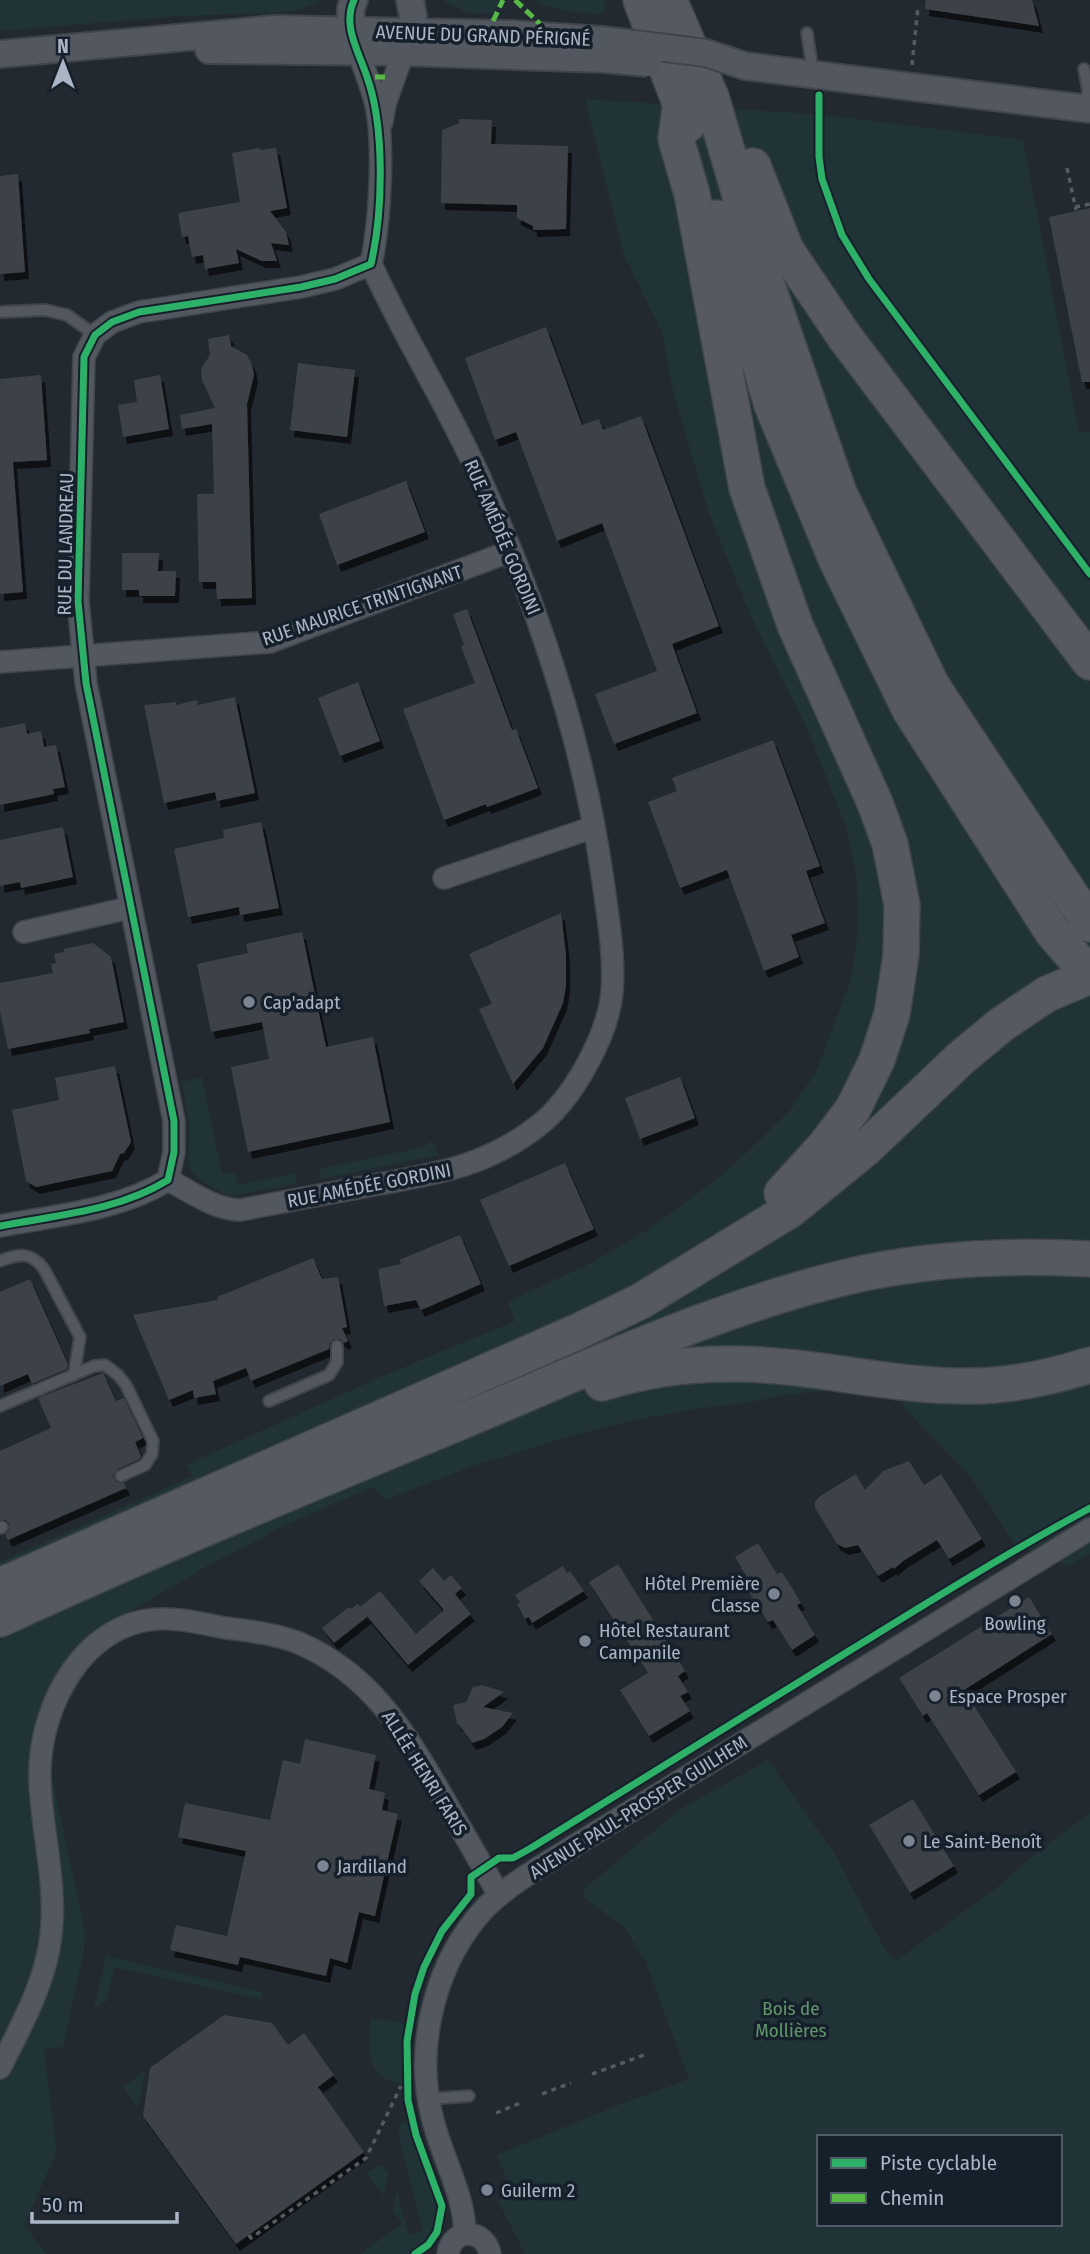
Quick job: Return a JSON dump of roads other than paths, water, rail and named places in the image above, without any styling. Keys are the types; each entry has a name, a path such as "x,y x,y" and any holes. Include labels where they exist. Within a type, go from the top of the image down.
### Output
{"highway":[{"path":"641,0 696,99 765,279 839,492 932,686 1090,924"},
{"path":"0,1586 641,1301 790,1210 865,1149 961,1058 1002,1024 1047,994 1090,976 1054,933 910,710 837,561 772,404 669,0"},
{"path":"696,99 736,122 786,250 844,336 1090,662"},
{"path":"696,99 676,139 692,194 747,488 795,625 875,803 890,844 902,905 901,955 892,1014 877,1060 853,1109 792,1185 748,1222 716,1257"},
{"path":"0,1619 223,1520 685,1328 865,1273 919,1265 1008,1258 1090,1259"},
{"path":"530,1393 569,1393 633,1373 676,1366 739,1364 887,1382 971,1387 1060,1375 1090,1365"}],"street":[{"path":"95,335 111,322 139,312 280,291 335,279 371,264 377,236 379,134 375,103 354,41 351,8 354,0"},
{"path":"379,134 407,42 413,16 410,0"},
{"name":"AVENUE DU GRAND PÉRIGNÉ","path":"0,54 275,29 354,41 603,50 708,68 756,67 1088,109"},
{"name":"RUE AMÉDÉE GORDINI","path":"168,1181 220,1208 240,1210 451,1171 497,1153 540,1125 574,1087 598,1044 612,995 612,945 594,827 584,777 549,650 484,485 371,264"},
{"name":"RUE DU LANDREAU","path":"95,335 84,358 78,601 89,712 174,1121 174,1152 168,1181"},
{"name":"RUE MAURICE TRINTIGNANT","path":"0,663 270,642 511,551"},
{"path":"444,878 594,827"},
{"path":"24,932 129,908"},
{"path":"0,1226 117,1204 146,1194 168,1181"},
{"name":"AVENUE PAUL-PROSPER GUILHEM","path":"449,2247 461,2199 435,2130 428,2099 427,2042 443,1976 475,1921 499,1895 543,1865 1090,1529"},
{"name":"ALLÉE HENRI FARIS","path":"0,2068 39,1984 49,1952 52,1900 41,1800 40,1760 47,1723 66,1682 85,1655 105,1636 126,1625 144,1620 172,1619 259,1633 297,1643 326,1657 359,1681 402,1729 499,1895"},
{"path":"449,2247 474,2234 488,2245 490,2254"}],"lane":[{"path":"807,33 813,74"},
{"path":"1084,69 1088,109"},
{"path":"0,312 45,310 67,315 95,335"},
{"path":"0,1261 15,1255 27,1255 39,1262 44,1269 80,1337 74,1375"},
{"path":"269,1401 329,1375 337,1362 337,1346"},
{"path":"0,1406 97,1365 108,1367 125,1385 153,1441 152,1454 145,1465 121,1476"},
{"path":"428,2099 469,2096"}],"place":[{"name":"Cap'adapt","path":"249,1002"},
{"name":"Hôtel Première Classe","path":"774,1594"},
{"name":"Bowling","path":"1015,1601"},
{"name":"Hôtel Restaurant Campanile","path":"585,1641"},
{"name":"Espace Prosper","path":"935,1696"},
{"name":"Le Saint-Benoît","path":"909,1841"},
{"name":"Jardiland","path":"323,1866"},
{"name":"Guilerm 2","path":"487,2190"}],"park label":[{"name":"Bois de Mollières","path":"791,2019"}]}
